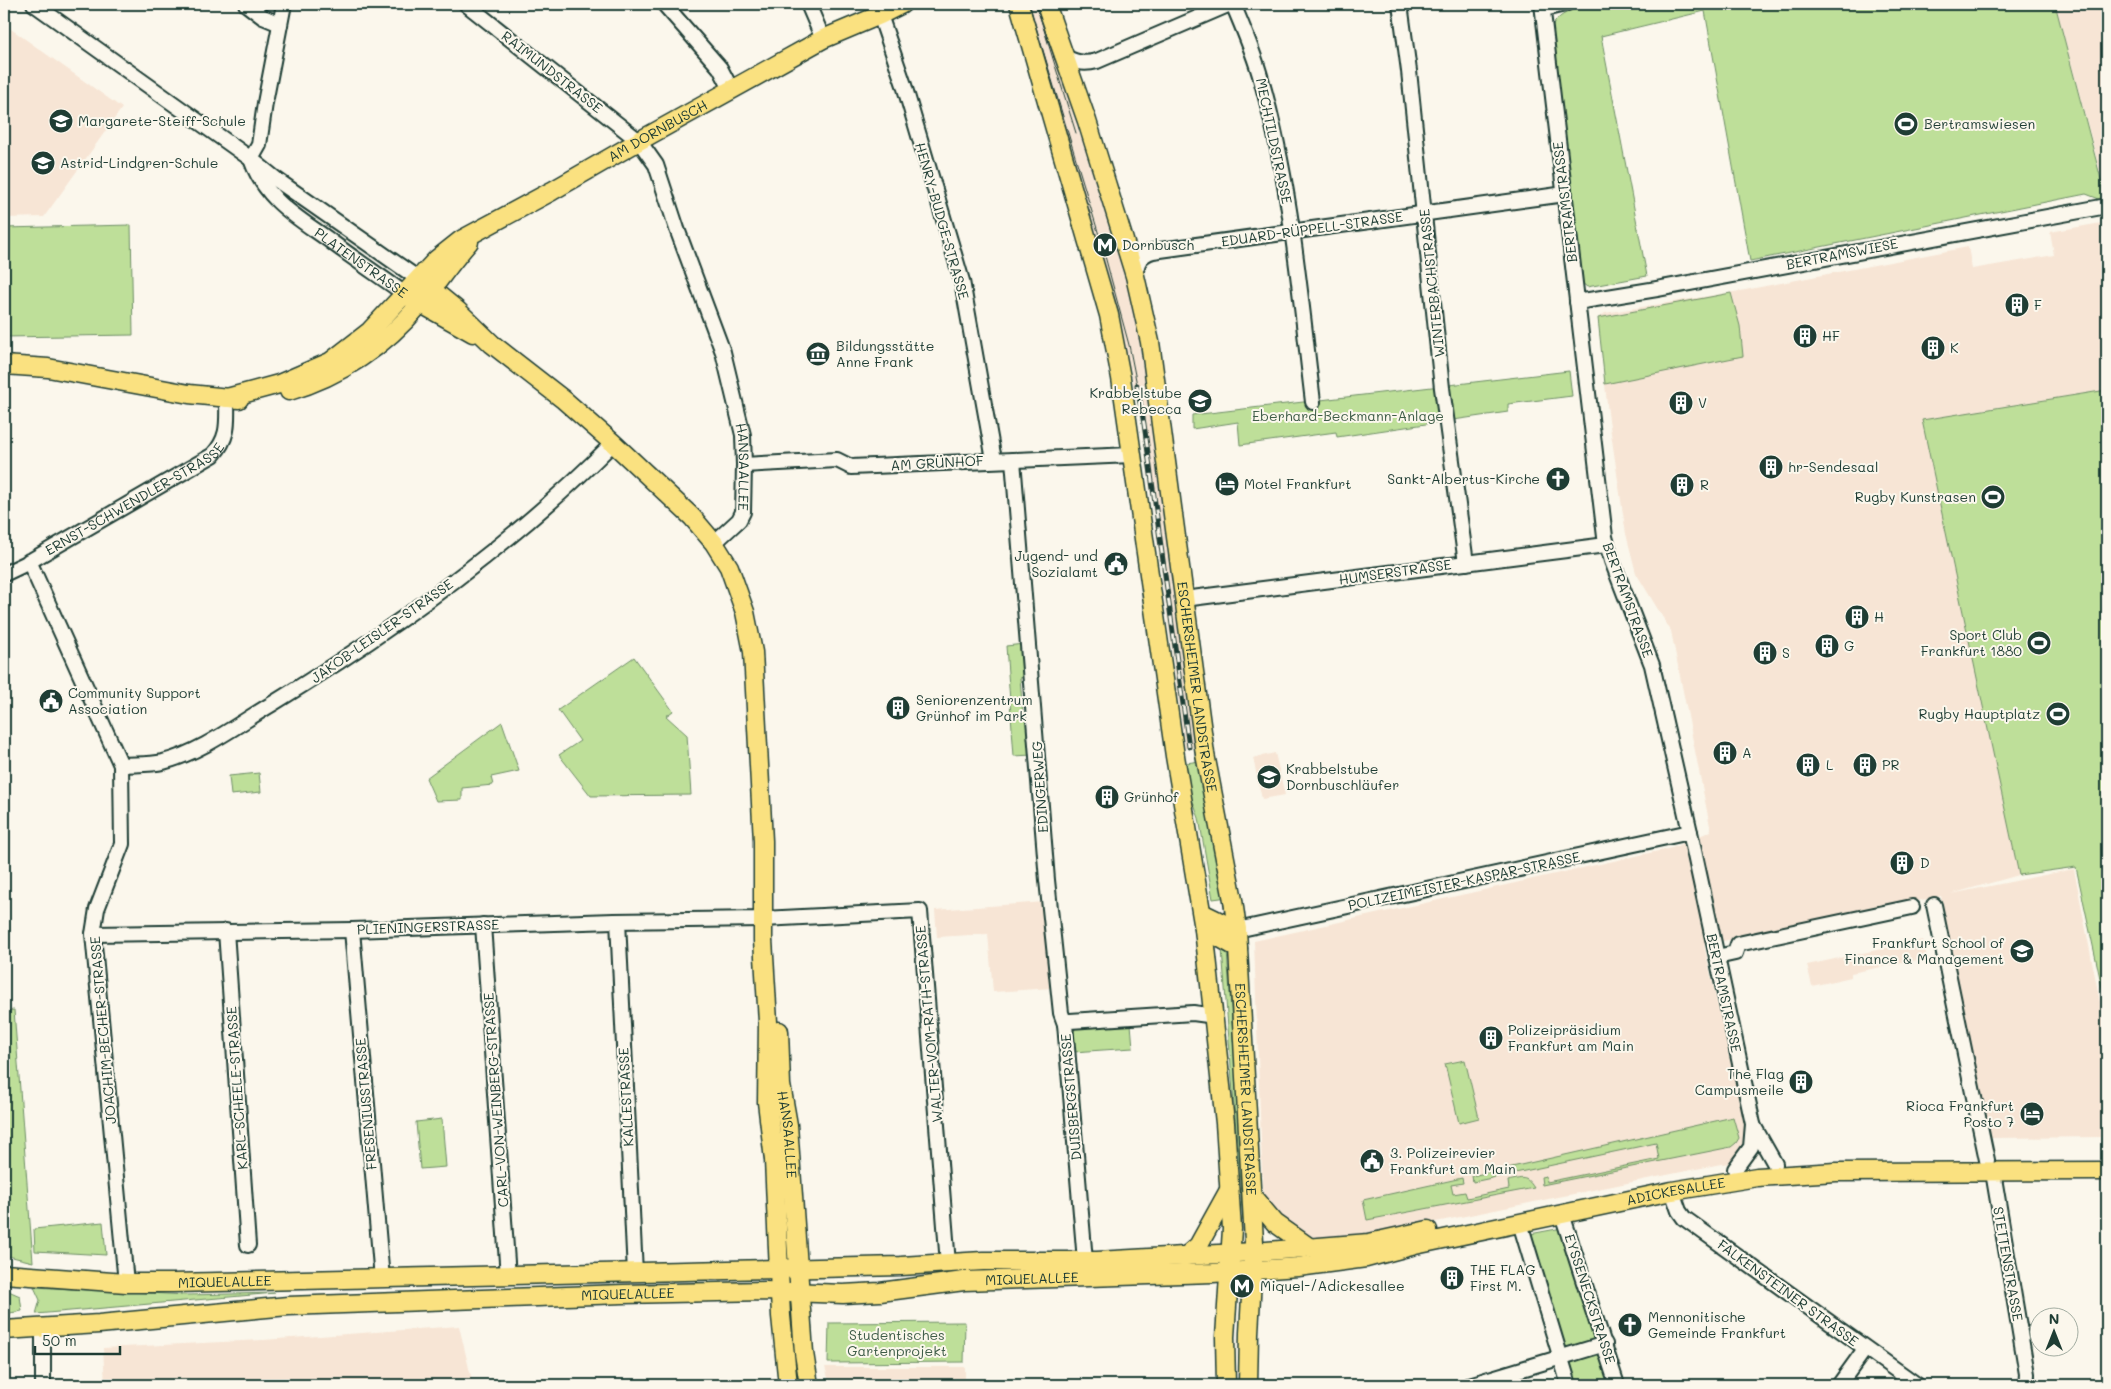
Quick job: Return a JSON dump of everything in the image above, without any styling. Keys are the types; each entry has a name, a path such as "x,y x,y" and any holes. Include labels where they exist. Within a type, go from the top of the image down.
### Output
{"main road":[{"name":"AM DORNBUSCH","path":"426,284 437,259 454,244 560,187 731,89 878,9 902,4"},
{"path":"1019,4 1109,315 1121,378 1175,756 1203,921 1214,943"},
{"name":"ESCHERSHEIMER LANDSTRASSE","path":"1046,4 1062,55 1087,121 1134,276 1151,347 1205,754 1234,900 1254,1252 1248,1385"},
{"path":"227,398 278,384 330,362 370,331 405,294 426,284"},
{"path":"4,365 48,368 189,394 254,399 278,395 325,378 375,349 420,304 426,284"},
{"name":"PLATENSTRASSE","path":"426,284 492,344 564,400 614,443 664,489 714,544"},
{"name":"PLATENSTRASSE","path":"405,294 492,344"},
{"path":"4,373 95,377"},
{"name":"HANSAALLEE","path":"714,544 729,567 746,612 752,652 764,884 782,1085 788,1125 804,1353 809,1385"},
{"name":"HANSAALLEE","path":"767,919 767,1102 774,1160 780,1291 788,1385"},
{"path":"1203,921 1237,930"},
{"path":"1214,943 1237,930"},
{"path":"1214,943 1238,948"},
{"name":"ESCHERSHEIMER LANDSTRASSE","path":"1214,943 1215,1016 1229,1190 1231,1253 1225,1337 1226,1385"},
{"name":"ADICKESALLEE","path":"1253,1270 1314,1266 1357,1259 1672,1191 1741,1179 1809,1172 2107,1160"},
{"name":"ADICKESALLEE","path":"1254,1252 1368,1242 1674,1180 1775,1164 1820,1161 2107,1170"},
{"path":"1186,1256 1198,1246 1229,1190"},
{"path":"1252,1196 1276,1223 1309,1248"},
{"name":"MIQUELALLEE","path":"4,1274 126,1283 382,1279 798,1269 983,1261 1085,1261 1254,1252"},
{"name":"MIQUELALLEE","path":"4,1330 288,1306 478,1298 780,1291 800,1293 880,1292 964,1281 1253,1270"}],"street":[{"name":"PLATENSTRASSE","path":"34,4 251,159 277,180 426,284"},
{"path":"246,4 263,17 280,24"},
{"path":"251,159 259,145 266,96 284,4"},
{"name":"RAIMUNDSTRASSE","path":"466,4 639,141"},
{"path":"664,4 720,68 731,89"},
{"path":"808,4 828,37"},
{"path":"1062,55 1077,63 1092,62 1128,49 1232,4"},
{"name":"MECHTILDSTRASSE","path":"1232,4 1261,78 1280,159 1292,232 1313,402"},
{"name":"WINTERBACHSTRASSE","path":"1400,4 1410,71 1443,396 1466,563"},
{"path":"1544,5 1565,4"},
{"name":"BERTRAMSTRASSE","path":"1544,5 1606,545 1652,664 1753,1124 1775,1164"},
{"name":"HENRY-BUDGE-STRASSE","path":"878,9 904,85 962,281 994,460"},
{"name":"HANSAALLEE","path":"639,141 656,165 677,229 723,352 743,434 744,465 741,516 714,544"},
{"name":"PLATENSTRASSE","path":"251,159 256,173 278,202 343,251 405,294"},
{"name":"EDUARD-RÜPPELL-STRASSE","path":"1134,276 1138,261 1144,253 1153,251 1565,194"},
{"name":"BERTRAMSWIESE","path":"1577,302 2107,206"},
{"name":"ERNST-SCHWENDLER-STRASSE","path":"4,574 30,561 213,455 220,447 227,433 227,398"},
{"name":"JAKOB-LEISLER-STRASSE","path":"121,765 162,762 195,750 305,684 423,606 531,520 614,443"},
{"name":"AM GRÜNHOF","path":"744,465 837,460 851,467 1132,455"},
{"name":"EDINGERWEG","path":"1013,460 1047,880 1061,1013 1065,1024"},
{"name":"HUMSERSTRASSE","path":"1184,599 1606,545"},
{"name":"JOACHIM-BECHER-STRASSE","path":"30,561 121,765 122,844 97,909 93,934 126,1283"},
{"name":"POLIZEIMEISTER-KASPAR-STRASSE","path":"1237,930 1690,832"},
{"path":"1934,905 1990,1166"},
{"path":"1717,957 1735,953 1738,944 1912,907"},
{"name":"WALTER-VOM-RATH-STRASSE","path":"767,919 920,911 948,1264"},
{"name":"PLIENINGERSTRASSE","path":"93,934 352,930 618,920 767,919"},
{"name":"KALLESTRASSE","path":"618,920 635,1273"},
{"name":"CARL-VON-WEINBERG-STRASSE","path":"484,925 508,1276"},
{"name":"FRESENIUSSTRASSE","path":"352,930 382,1279"},
{"name":"KARL-SCHEELE-STRASSE","path":"226,931 248,1245"},
{"name":"DUISBERGSTRASSE","path":"1085,1261 1065,1024 1070,1020 1196,1013 1215,1016"},
{"name":"BERTRAMSTRASSE","path":"1735,1169 1751,1148 1753,1124"},
{"name":"STETTENSTRASSE","path":"1990,1166 2027,1374 2026,1385"},
{"name":"FALKENSTEINER STRASSE","path":"1672,1191 1679,1211 1684,1218 1917,1385"},
{"name":"EYSSENECKSTRASSE","path":"1562,1214 1617,1385"},
{"path":"1520,1223 1570,1385"},
{"path":"43,1328 43,1385"},
{"path":"1469,1385 1605,1344"},
{"path":"1839,1385 1865,1349"}],"shaded area":[{"path":"1026,4 1039,4 1081,138 1085,137 1134,304 1145,349 1140,350 1149,398 1197,747 1185,748 1141,419 1130,367 1125,367 1071,161 1074,159"},
{"path":"2055,4 2107,4 2107,197"},
{"name":"Astrid-Lindgren-Schule","path":"4,24 122,108 44,217 4,218"},
{"path":"2107,222 2107,390 1922,420 2019,875 1951,894 2074,869 2101,1007 2107,1006 2107,1137 1991,1138 1941,896 1704,945 1753,1161 1721,1164 1396,1230 1311,1238 1292,1231 1263,1199 1254,941 1672,848 1711,831 1671,631 1636,573 1626,534 1608,413 1598,318 1605,313 1740,291 1968,247 1972,269 2054,255 2050,232"},
{"name":"Krabbelstube Dornbuschläufer","path":"1275,753 1285,795 1262,799 1253,758"},
{"path":"1045,902 1052,988 993,992 988,934 937,937 935,910"},
{"path":"1923,940 1927,958 1851,973 1851,977 1812,986 1807,965"},
{"path":"459,1326 473,1385 105,1385 103,1348 263,1340"},
{"path":"825,1367 965,1367 965,1385 830,1385"}],"green space":[{"name":"Bertramswiesen","path":"1604,4 2055,4 2107,202 2086,194 1750,261 1705,11 1601,36 1647,276 1587,287 1582,283 1551,29 1555,22 1566,13 1580,8"},
{"path":"131,225 133,335 4,337 4,228"},
{"path":"1731,293 1740,326 1743,356 1605,384 1598,318"},
{"name":"Eberhard-Beckmann-Anlage","path":"1569,371 1572,396 1508,404 1508,412 1337,437 1336,432 1240,445 1238,422 1192,429 1192,415"},
{"name":"Sport Club Frankfurt 1880","path":"2107,390 2106,1006 2076,867 2019,875 1922,420"},
{"path":"1024,644 1026,677 1020,678 1023,715 1029,715 1032,755 1014,756 1006,646"},
{"path":"634,657 673,711 666,716 687,735 691,795 591,796 559,755 580,741 558,710"},
{"path":"502,722 519,771 491,777 493,785 462,788 462,800 436,801 426,778"},
{"path":"1200,761 1228,897 1213,899 1199,818 1191,797 1186,763"},
{"path":"259,773 261,792 231,795 229,776"},
{"path":"1222,949 1227,951 1246,1221 1243,1221"},
{"path":"14,1010 33,1262 4,1255 4,1011"},
{"path":"1131,1024 1133,1048 1073,1052 1072,1033 1076,1028"},
{"path":"1465,1060 1479,1118 1459,1123 1445,1064"},
{"path":"1733,1117 1739,1138 1731,1147 1542,1185 1541,1177 1546,1176 1547,1182 1659,1159 1656,1143 1473,1182 1472,1176"},
{"path":"442,1119 446,1167 420,1169 416,1122"},
{"path":"1462,1178 1463,1183 1451,1185 1453,1194 1465,1192 1467,1198 1509,1189 1508,1181 1520,1178 1529,1181 1534,1188 1367,1220 1363,1200"},
{"path":"103,1222 106,1255 35,1251 34,1229"},
{"path":"1562,1228 1616,1385 1576,1385 1530,1234"},
{"path":"34,1287 186,1295 275,1293 36,1314 40,1300"},
{"path":"4,1289 20,1296 22,1311 4,1314"},
{"name":"Studentisches Gartenprojekt","path":"965,1322 964,1362 828,1363 829,1323"}],"tram line":[{"path":"1029,4 1102,245 1129,345 1137,385"},
{"path":"1036,4 1076,133"}],"railway":[{"path":"1137,385 1189,747"}],"place":[{"name":"Margarete-Steiff-Schule","path":"61,121"},
{"name":"Bertramswiesen","path":"1906,124"},
{"name":"Astrid-Lindgren-Schule","path":"43,163"},
{"name":"Dornbusch","path":"1105,245"},
{"name":"F","path":"2017,305"},
{"name":"HF","path":"1805,336"},
{"name":"K","path":"1933,348"},
{"name":"Bildungsstätte Anne Frank","path":"818,354"},
{"name":"Krabbelstube Rebecca","path":"1200,401"},
{"name":"V","path":"1681,403"},
{"name":"hr-Sendesaal","path":"1771,467"},
{"name":"Sankt-Albertus-Kirche","path":"1558,479"},
{"name":"Motel Frankfurt","path":"1227,484"},
{"name":"R","path":"1682,485"},
{"name":"Rugby Kunstrasen","path":"1993,497"},
{"name":"Jugend- und Sozialamt","path":"1116,564"},
{"name":"H","path":"1857,617"},
{"name":"Sport Club Frankfurt 1880","path":"2039,643"},
{"name":"G","path":"1827,646"},
{"name":"S","path":"1765,653"},
{"name":"Community Support Association","path":"51,701"},
{"name":"Seniorenzentrum Grünhof im Park","path":"898,708"},
{"name":"Rugby Hauptplatz","path":"2058,714"},
{"name":"A","path":"1725,753"},
{"name":"L","path":"1808,765"},
{"name":"PR","path":"1865,765"},
{"name":"Krabbelstube Dornbuschläufer","path":"1269,777"},
{"name":"Grünhof","path":"1107,797"},
{"name":"D","path":"1902,863"},
{"name":"Frankfurt School of Finance & Management","path":"2022,951"},
{"name":"Polizeipräsidium Frankfurt am Main","path":"1491,1038"},
{"name":"The Flag Campusmeile","path":"1801,1082"},
{"name":"Rioca Frankfurt Posto 7","path":"2032,1114"},
{"name":"3. Polizeirevier Frankfurt am Main","path":"1372,1161"},
{"name":"THE FLAG First M.","path":"1452,1278"},
{"name":"Miquel-/Adickesallee","path":"1242,1286"},
{"name":"Mennonitische Gemeinde Frankfurt","path":"1630,1325"}]}
